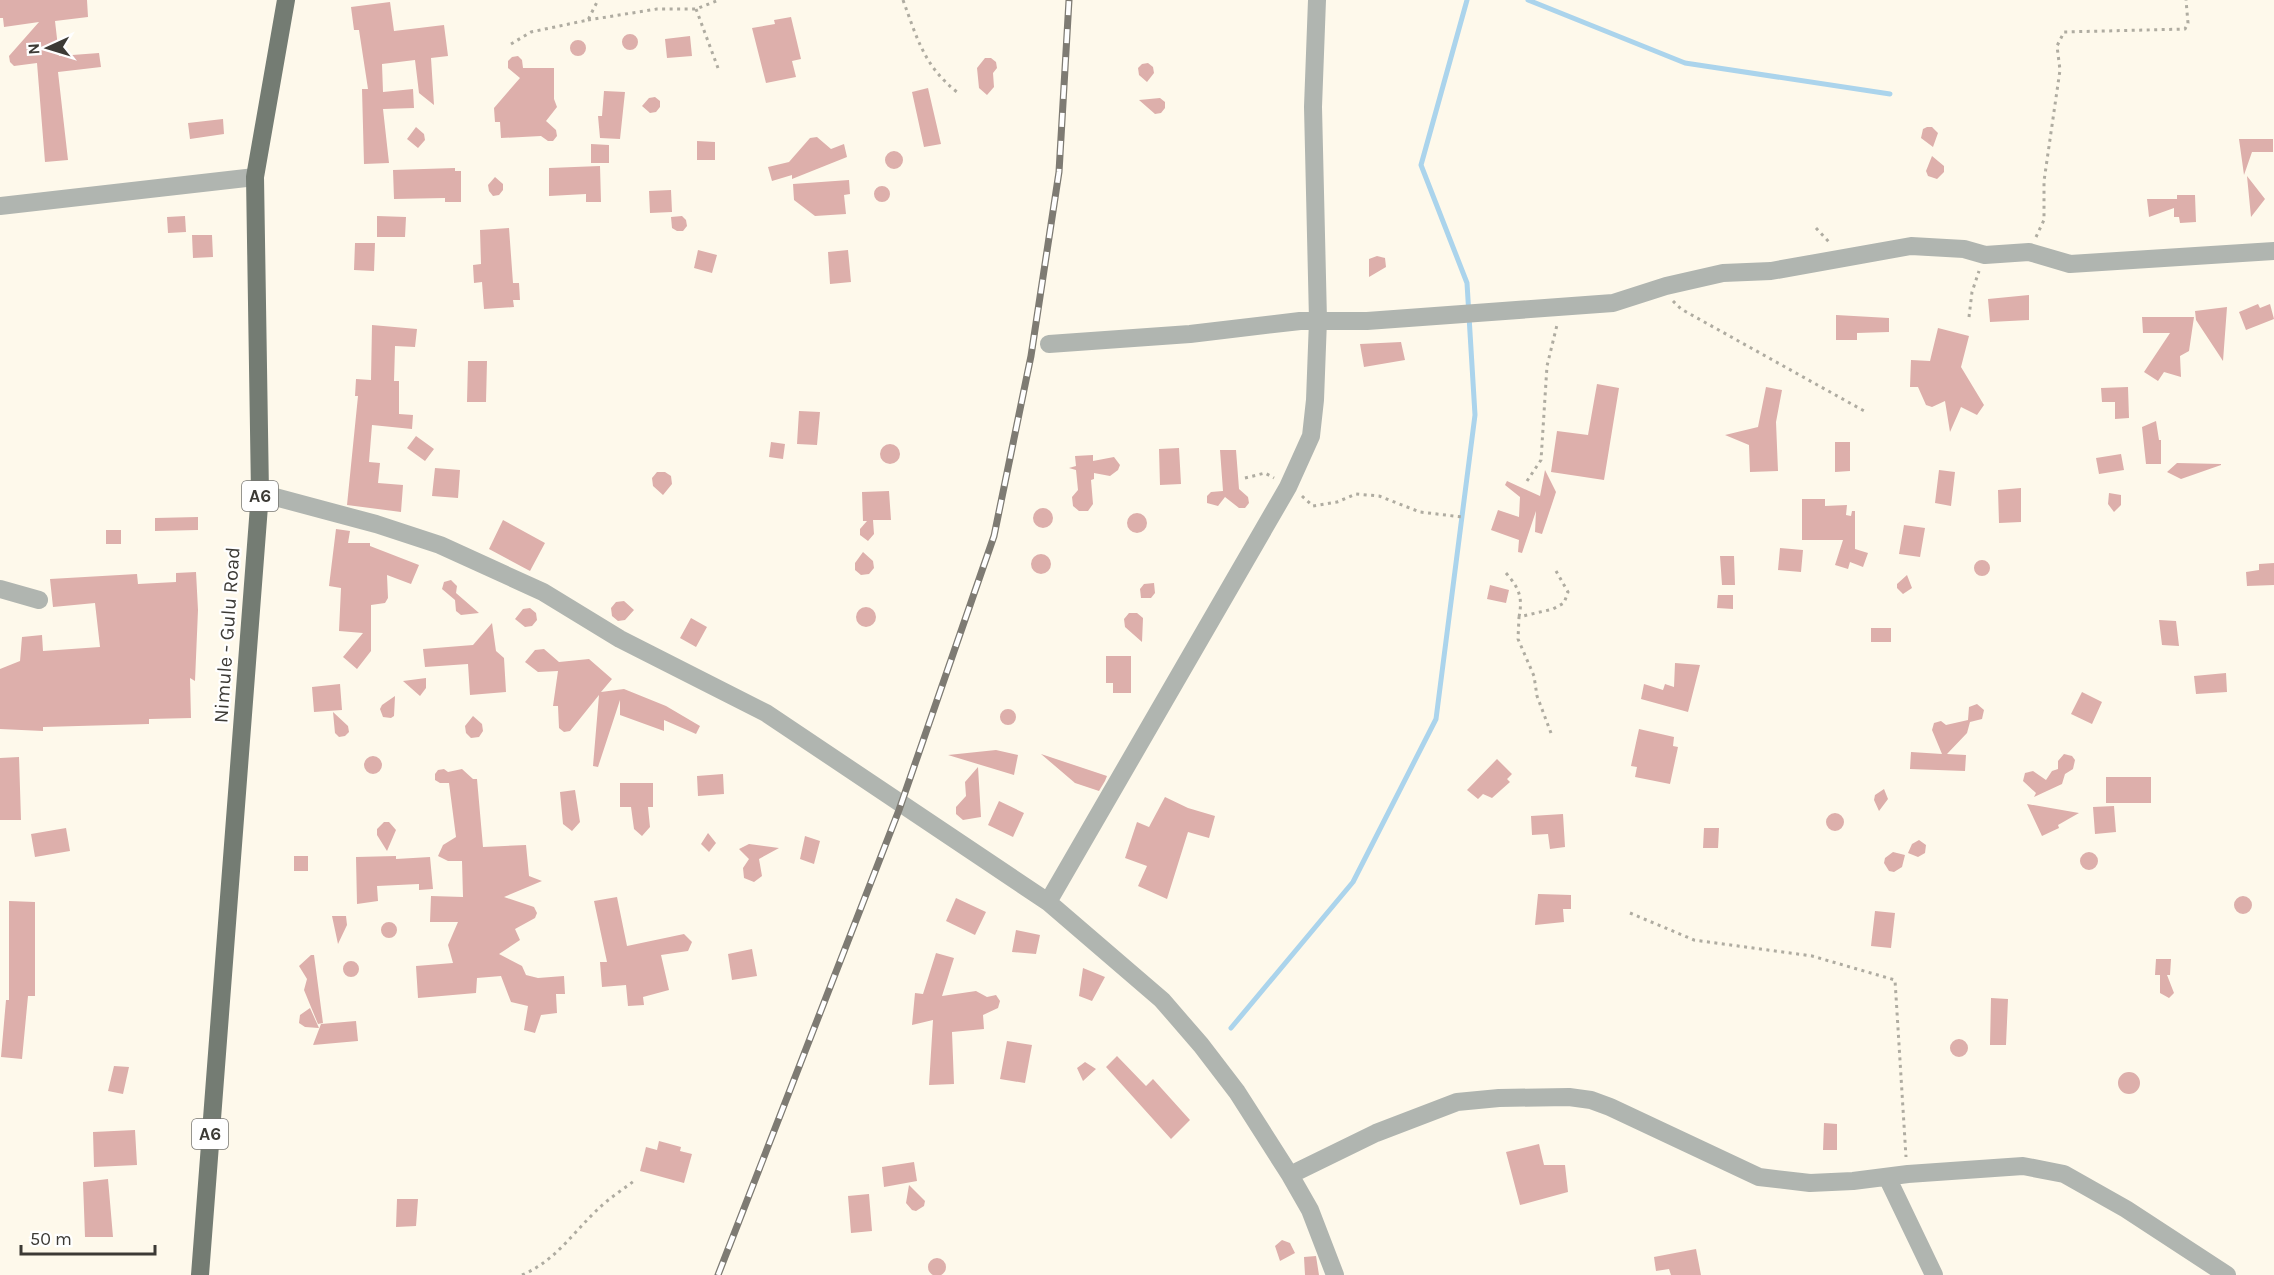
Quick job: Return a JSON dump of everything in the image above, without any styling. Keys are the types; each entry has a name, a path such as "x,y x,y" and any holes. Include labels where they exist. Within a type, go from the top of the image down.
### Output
{"main road":[{"name":"Nimule - Gulu Road","path":"200,1275 260,493 255,177 286,0"}],"street":[{"path":"1048,902 1288,487 1311,436 1315,400 1318,320 1313,107 1317,0"},
{"path":"0,206 255,177"},
{"path":"1049,344 1190,334 1318,320 1367,321 1613,303 1666,286 1723,273 1771,271 1911,246 1964,249 1984,255 2029,252 2070,264 2274,251"},
{"path":"260,493 355,518 440,545 543,592 620,639 766,713 1048,902 1162,1000 1237,1092 1310,1210 1335,1275"},
{"path":"0,590 39,600"},
{"path":"1290,1175 1376,1133 1457,1102 1499,1098 1569,1097 1591,1100 1610,1107 1759,1177 1810,1183 1888,1179 1908,1174 2023,1166 2064,1174 2126,1209 2227,1275"},
{"path":"1888,1179 1934,1275"}],"path":[{"path":"588,20 598,0"},
{"path":"511,44 531,32 657,9 696,9 719,0"},
{"path":"903,0 924,57 941,79 957,92"},
{"path":"2029,252 2044,220 2044,181 2060,70 2057,46 2064,32 2142,28 2186,29 2188,23 2186,0"},
{"path":"696,9 718,68"},
{"path":"1969,317 1972,292 1984,255"},
{"path":"1666,286 1672,301 1681,309 1866,412"},
{"path":"1527,481 1541,460 1547,366 1562,306"},
{"path":"1245,478 1265,473 1313,506 1337,502 1356,494 1379,496 1420,512 1462,517"},
{"path":"1519,617 1553,609 1564,603 1568,592 1556,571"},
{"path":"1506,573 1520,588 1518,639 1534,676 1537,696 1551,733"},
{"path":"1630,913 1694,940 1812,956 1896,980 1908,1174"},
{"path":"522,1275 541,1267 574,1237 597,1210 634,1180"}],"building":[{"path":"0,0 87,0 88,17 55,21 59,56 99,53 101,67 58,72 68,160 45,162 37,63 14,66 10,62 9,56 39,22 4,27 3,18 0,18"},
{"path":"390,2 394,31 444,25 448,56 431,58 434,105 419,93 415,60 382,64 383,92 413,89 414,108 383,109 389,163 364,164 362,89 368,89 359,30 354,30 351,7"},
{"path":"791,17 801,59 792,61 796,77 766,83 752,28 775,24 774,20"},
{"path":"630,34 638,42 630,50 622,42"},
{"path":"690,36 692,56 667,58 665,39"},
{"path":"578,40 586,48 578,56 570,48"},
{"path":"518,56 522,60 523,68 554,68 554,99 557,107 546,121 556,130 557,136 553,141 548,141 541,136 501,138 500,122 495,122 494,108 520,78 508,68 508,61"},
{"path":"985,58 991,58 996,62 997,68 993,73 994,87 987,95 979,88 977,68"},
{"path":"1148,63 1153,67 1154,73 1147,82 1139,75 1138,68"},
{"path":"928,88 941,144 924,147 912,92"},
{"path":"604,91 625,92 620,139 600,138 598,116 602,116"},
{"path":"655,97 660,101 660,107 656,112 650,113 642,106 649,98"},
{"path":"1160,98 1165,102 1165,108 1161,113 1155,114 1139,100"},
{"path":"223,119 224,134 190,139 188,123"},
{"path":"416,127 424,134 425,140 418,148 407,139"},
{"path":"1932,127 1938,133 1933,147 1921,138 1923,129"},
{"path":"817,137 831,149 844,144 847,157 792,179 792,175 772,181 768,167 789,162 810,138"},
{"path":"2239,139 2273,139 2273,152 2252,152 2244,175"},
{"path":"697,141 715,142 715,160 697,160"},
{"path":"591,144 609,145 609,163 591,163"},
{"path":"894,151 900,154 903,160 900,166 894,169 888,166 885,160 888,154"},
{"path":"1932,156 1944,166 1944,172 1937,179 1928,176 1926,171"},
{"path":"600,166 601,202 586,202 586,194 549,196 549,168"},
{"path":"455,168 455,171 461,171 461,202 445,202 445,198 394,199 393,170"},
{"path":"2247,176 2265,199 2251,217"},
{"path":"495,177 503,184 503,190 499,195 493,196 488,185"},
{"path":"849,180 850,194 844,195 846,214 815,216 794,200 793,184"},
{"path":"882,186 890,194 882,202 874,194"},
{"path":"671,190 672,212 650,213 649,191"},
{"path":"2177,195 2195,195 2196,222 2180,223 2179,217 2174,217 2174,208 2149,217 2147,199 2177,199"},
{"path":"185,216 186,232 168,233 167,217"},
{"path":"377,216 406,217 405,237 377,237"},
{"path":"682,216 687,226 683,231 677,231 672,228 671,217"},
{"path":"509,228 513,283 519,283 520,300 513,300 514,307 484,309 482,282 474,283 473,265 481,264 480,230"},
{"path":"192,235 212,235 213,257 193,258"},
{"path":"355,243 375,243 374,271 354,270"},
{"path":"698,250 717,255 712,273 694,268"},
{"path":"848,250 851,282 830,284 828,252"},
{"path":"1377,256 1385,258 1386,267 1369,277 1369,259"},
{"path":"2029,295 2029,320 1990,322 1988,299"},
{"path":"2258,304 2260,308 2270,304 2274,319 2246,330 2239,312"},
{"path":"2227,307 2223,361 2196,320 2195,311"},
{"path":"1836,315 1889,318 1889,332 1857,333 1857,340 1836,340"},
{"path":"2142,317 2194,317 2189,351 2180,356 2181,377 2164,372 2158,381 2144,372 2170,333 2143,333"},
{"path":"372,325 417,329 415,347 395,346 394,381 399,381 399,414 413,415 412,429 372,425 369,462 380,463 378,483 403,485 401,512 347,505 358,396 355,396 356,379 371,380"},
{"path":"1938,328 1969,336 1961,367 1984,405 1977,415 1961,407 1950,432 1945,401 1932,407 1926,405 1918,387 1910,387 1911,360 1930,361"},
{"path":"1401,342 1405,360 1364,367 1360,344"},
{"path":"468,361 487,361 486,402 467,402"},
{"path":"1597,384 1619,388 1604,480 1551,472 1557,431 1588,435"},
{"path":"1766,387 1782,390 1776,422 1778,471 1750,472 1749,445 1725,435 1758,427"},
{"path":"2128,387 2129,418 2115,419 2115,402 2102,402 2101,388"},
{"path":"799,411 820,412 817,445 797,444"},
{"path":"2156,421 2159,440 2161,440 2161,464 2146,464 2142,427"},
{"path":"416,436 434,449 425,461 407,448"},
{"path":"771,442 785,444 783,459 769,457"},
{"path":"1835,442 1850,442 1850,471 1835,472"},
{"path":"890,444 897,447 900,454 897,461 890,464 883,461 880,454 883,447"},
{"path":"1179,448 1181,484 1160,485 1159,449"},
{"path":"1220,450 1236,450 1239,489 1248,497 1249,503 1245,508 1239,508 1225,497 1218,506 1207,503 1207,496 1211,492 1223,491"},
{"path":"2121,454 2124,470 2099,474 2096,458"},
{"path":"1093,455 1093,461 1114,457 1120,465 1118,470 1110,476 1094,473 1094,479 1091,480 1093,504 1088,511 1079,511 1073,506 1072,497 1078,490 1076,470 1069,468 1076,466 1075,456"},
{"path":"2177,463 2221,465 2181,479 2167,472"},
{"path":"435,468 460,470 458,498 432,496"},
{"path":"1545,470 1556,492 1542,534 1535,532 1536,511 1522,553 1518,552 1519,540 1491,530 1498,510 1519,517 1520,497 1505,485 1507,481 1540,496"},
{"path":"1939,470 1955,472 1951,506 1935,503"},
{"path":"657,472 665,472 671,476 672,484 663,495 653,486 652,478"},
{"path":"2021,488 2021,522 1999,523 1998,490"},
{"path":"889,491 891,520 873,520 874,534 868,541 860,535 860,529 867,521 863,521 862,492"},
{"path":"2109,493 2121,495 2121,505 2114,512 2108,504"},
{"path":"1802,499 1825,499 1825,506 1847,505 1846,515 1851,516 1852,511 1855,511 1855,549 1868,553 1863,567 1850,562 1848,569 1835,565 1843,540 1802,540"},
{"path":"1043,508 1050,511 1053,518 1050,525 1043,528 1036,525 1033,518 1036,511"},
{"path":"1137,513 1144,516 1147,523 1144,530 1137,533 1130,530 1127,523 1130,516"},
{"path":"198,517 198,530 155,531 155,518"},
{"path":"503,520 545,543 530,571 489,549"},
{"path":"1904,525 1925,528 1920,557 1899,554"},
{"path":"336,529 350,531 348,543 370,543 370,546 419,565 411,584 387,575 388,598 385,603 371,605 371,651 357,669 343,657 363,633 339,631 341,588 329,586"},
{"path":"106,530 121,530 121,544 106,544"},
{"path":"1780,548 1803,550 1801,572 1778,570"},
{"path":"863,552 873,561 874,568 869,574 861,575 855,570 855,563"},
{"path":"1041,554 1048,557 1051,564 1048,571 1041,574 1034,571 1031,564 1034,557"},
{"path":"1720,556 1734,556 1735,585 1722,585"},
{"path":"1979,560 1985,560 1990,568 1988,574 1979,576 1974,571 1974,565"},
{"path":"2274,563 2274,585 2247,586 2246,572 2259,570 2259,564"},
{"path":"196,572 198,610 195,681 190,678 191,718 149,719 149,724 43,727 43,731 0,729 0,669 20,661 22,637 42,635 43,651 100,647 95,603 53,607 50,579 137,574 138,584 176,582 176,573"},
{"path":"1907,575 1912,588 1903,594 1897,588 1897,584"},
{"path":"451,580 457,586 456,593 479,613 461,615 456,611 455,600 442,589 444,582"},
{"path":"1154,583 1155,593 1151,598 1141,598 1140,589 1144,584"},
{"path":"1490,585 1509,590 1506,603 1487,599"},
{"path":"1718,595 1733,595 1733,609 1717,608"},
{"path":"624,601 634,610 625,620 618,621 612,616 611,608 616,602"},
{"path":"866,607 873,610 876,617 873,624 866,627 859,624 856,617 859,610"},
{"path":"530,608 536,613 537,620 532,626 525,627 515,619 523,609"},
{"path":"1129,613 1137,613 1143,618 1142,642 1125,627 1124,619"},
{"path":"691,618 707,627 696,647 680,638"},
{"path":"2159,620 2176,621 2179,646 2162,645"},
{"path":"492,623 496,651 504,658 506,692 470,695 468,664 425,667 423,649 473,645"},
{"path":"1871,628 1891,628 1891,642 1871,642"},
{"path":"544,649 559,662 589,659 612,679 601,692 624,689 666,706 700,726 696,734 664,720 664,731 620,715 620,700 598,767 593,766 599,695 570,731 564,732 559,728 558,706 553,706 558,671 538,672 525,662 535,650"},
{"path":"1106,656 1131,656 1131,693 1113,693 1113,683 1106,683"},
{"path":"1675,663 1700,665 1688,712 1641,699 1644,684 1663,690 1665,684 1674,687"},
{"path":"2226,673 2227,692 2196,694 2194,676"},
{"path":"426,678 426,688 420,696 403,681"},
{"path":"340,684 342,710 314,712 312,687"},
{"path":"2082,692 2102,702 2092,724 2071,714"},
{"path":"395,696 394,716 383,717 380,709 382,705"},
{"path":"1977,704 1984,710 1982,719 1970,722 1967,733 1947,754 1966,755 1965,771 1910,769 1911,752 1942,754 1932,730 1934,723 1941,721 1946,725 1968,720 1969,707"},
{"path":"1005,709 1011,709 1016,717 1014,723 1005,725 1000,720 1000,714"},
{"path":"333,712 348,726 349,732 345,736 339,737 335,733"},
{"path":"473,716 482,724 483,731 479,737 471,738 466,733 465,726"},
{"path":"1639,729 1674,737 1673,746 1678,747 1670,784 1635,777 1637,767 1631,766"},
{"path":"996,750 1018,755 1014,775 948,755"},
{"path":"1041,754 1107,776 1099,791 1075,783"},
{"path":"2064,754 2072,756 2075,760 2073,769 2065,774 2062,784 2034,797 2036,793 2023,781 2025,773 2033,771 2046,780 2052,771 2058,769 2058,761"},
{"path":"373,756 379,759 382,765 379,771 373,774 367,771 364,765 367,759"},
{"path":"19,757 21,820 0,820 0,758"},
{"path":"1497,759 1512,774 1507,779 1510,782 1492,798 1483,794 1478,799 1467,790"},
{"path":"978,767 981,817 963,820 956,814 956,807 966,796 965,782"},
{"path":"444,769 448,772 462,769 473,779 477,779 483,847 526,845 529,876 542,881 504,897 534,907 537,913 535,918 515,929 520,940 499,954 522,966 526,975 538,978 564,976 565,994 556,994 557,1013 541,1015 535,1033 524,1030 528,1006 511,1002 501,976 477,978 476,993 418,998 416,966 453,963 448,945 458,922 430,922 431,896 463,897 462,861 448,861 438,856 443,845 456,837 449,783 440,783 435,780 438,770"},
{"path":"723,774 724,794 698,796 697,776"},
{"path":"2106,777 2151,777 2151,803 2106,803"},
{"path":"620,783 653,783 653,807 648,807 650,827 642,836 634,829 631,807 620,807"},
{"path":"1884,789 1888,799 1879,811 1874,800 1875,795"},
{"path":"575,790 580,822 572,831 563,824 560,792"},
{"path":"1165,797 1188,808 1215,816 1209,838 1188,832 1167,899 1138,886 1147,866 1125,858 1137,822 1149,827"},
{"path":"999,801 1024,813 1013,837 988,825"},
{"path":"2027,804 2079,813 2058,825 2059,828 2042,836"},
{"path":"2114,806 2116,832 2095,834 2093,807"},
{"path":"1831,813 1839,813 1844,818 1842,829 1831,831 1826,826 1826,818"},
{"path":"1563,814 1565,847 1550,849 1548,834 1532,835 1531,816"},
{"path":"384,822 389,822 396,830 387,851 377,835 377,829"},
{"path":"66,828 70,851 35,857 31,834"},
{"path":"1704,828 1719,828 1718,848 1703,848"},
{"path":"708,833 716,843 709,852 701,844"},
{"path":"805,836 820,841 814,864 800,859"},
{"path":"1919,840 1926,845 1925,853 1918,857 1908,853 1912,844"},
{"path":"749,844 779,848 759,859 762,876 754,882 744,878 743,868 749,859 739,849"},
{"path":"1893,852 1905,855 1902,867 1894,872 1889,871 1884,863 1885,858"},
{"path":"2089,852 2095,855 2098,861 2095,867 2089,870 2083,867 2080,861 2083,855"},
{"path":"294,856 308,856 308,871 294,871"},
{"path":"396,856 396,859 430,857 433,889 419,890 419,884 377,886 378,901 357,904 356,857"},
{"path":"1538,894 1571,895 1571,909 1563,909 1564,922 1535,925"},
{"path":"2239,896 2247,896 2252,901 2250,912 2239,914 2234,909 2234,901"},
{"path":"617,897 627,946 684,934 692,942 688,951 661,955 669,990 643,997 644,1005 628,1006 626,985 602,987 600,962 607,962 594,901"},
{"path":"956,898 986,912 975,935 946,921"},
{"path":"9,901 35,902 35,996 28,996 22,1059 1,1057 6,1000 9,1000"},
{"path":"1875,911 1895,913 1891,948 1871,946"},
{"path":"332,916 346,916 347,925 338,944"},
{"path":"389,922 395,924 397,930 395,936 389,938 383,936 381,930 383,924"},
{"path":"1016,930 1040,935 1036,954 1012,952"},
{"path":"752,949 757,976 732,980 728,954"},
{"path":"936,953 954,958 942,996 976,991 987,997 996,995 1000,1001 998,1008 983,1015 984,1029 952,1032 954,1084 929,1085 933,1020 912,1025 915,993 923,994"},
{"path":"314,955 323,1023 318,1024 304,990 307,979 299,966"},
{"path":"2156,959 2171,959 2170,975 2167,975 2174,993 2169,998 2160,993 2160,975 2155,975"},
{"path":"348,961 354,961 359,969 357,975 348,977 343,972 343,966"},
{"path":"1083,968 1105,977 1092,1001 1079,996"},
{"path":"1991,998 2008,999 2006,1045 1990,1045"},
{"path":"310,1008 319,1028 305,1027 299,1023 300,1015"},
{"path":"356,1021 358,1041 313,1045 321,1024"},
{"path":"1959,1039 1967,1044 1968,1048 1963,1056 1959,1057 1951,1052 1950,1048 1955,1040"},
{"path":"1007,1041 1032,1045 1025,1083 1000,1079"},
{"path":"1117,1056 1146,1086 1153,1079 1190,1120 1171,1139 1106,1067"},
{"path":"1085,1062 1096,1069 1083,1081 1077,1068"},
{"path":"114,1066 129,1067 123,1094 108,1091"},
{"path":"2129,1072 2137,1075 2140,1083 2137,1091 2129,1094 2121,1091 2118,1083 2121,1075"},
{"path":"1824,1123 1837,1124 1837,1150 1823,1150"},
{"path":"135,1130 137,1165 94,1167 93,1132"},
{"path":"659,1141 681,1147 680,1151 692,1154 684,1183 640,1171 646,1147 657,1150"},
{"path":"1539,1144 1544,1165 1565,1165 1568,1192 1520,1205 1506,1152"},
{"path":"914,1162 917,1181 884,1187 882,1167"},
{"path":"108,1179 113,1237 85,1237 83,1182"},
{"path":"909,1185 925,1201 924,1206 916,1211 906,1203"},
{"path":"869,1194 872,1231 851,1233 848,1196"},
{"path":"397,1199 418,1199 416,1226 396,1227"},
{"path":"1282,1240 1290,1243 1295,1253 1280,1261 1275,1246"},
{"path":"1696,1249 1701,1275 1671,1275 1669,1269 1656,1271 1654,1257"},
{"path":"1316,1256 1319,1275 1305,1275 1304,1257"},
{"path":"933,1258 941,1258 946,1263 944,1274 933,1276 928,1271 928,1263"}],"waterway":[{"path":"1231,1028 1353,882 1436,719 1475,415 1467,283 1421,165 1467,0"},
{"path":"1528,0 1685,63 1890,94"}],"railway":[{"path":"718,1275 899,810 994,536 1031,356 1059,172 1069,0"}]}
